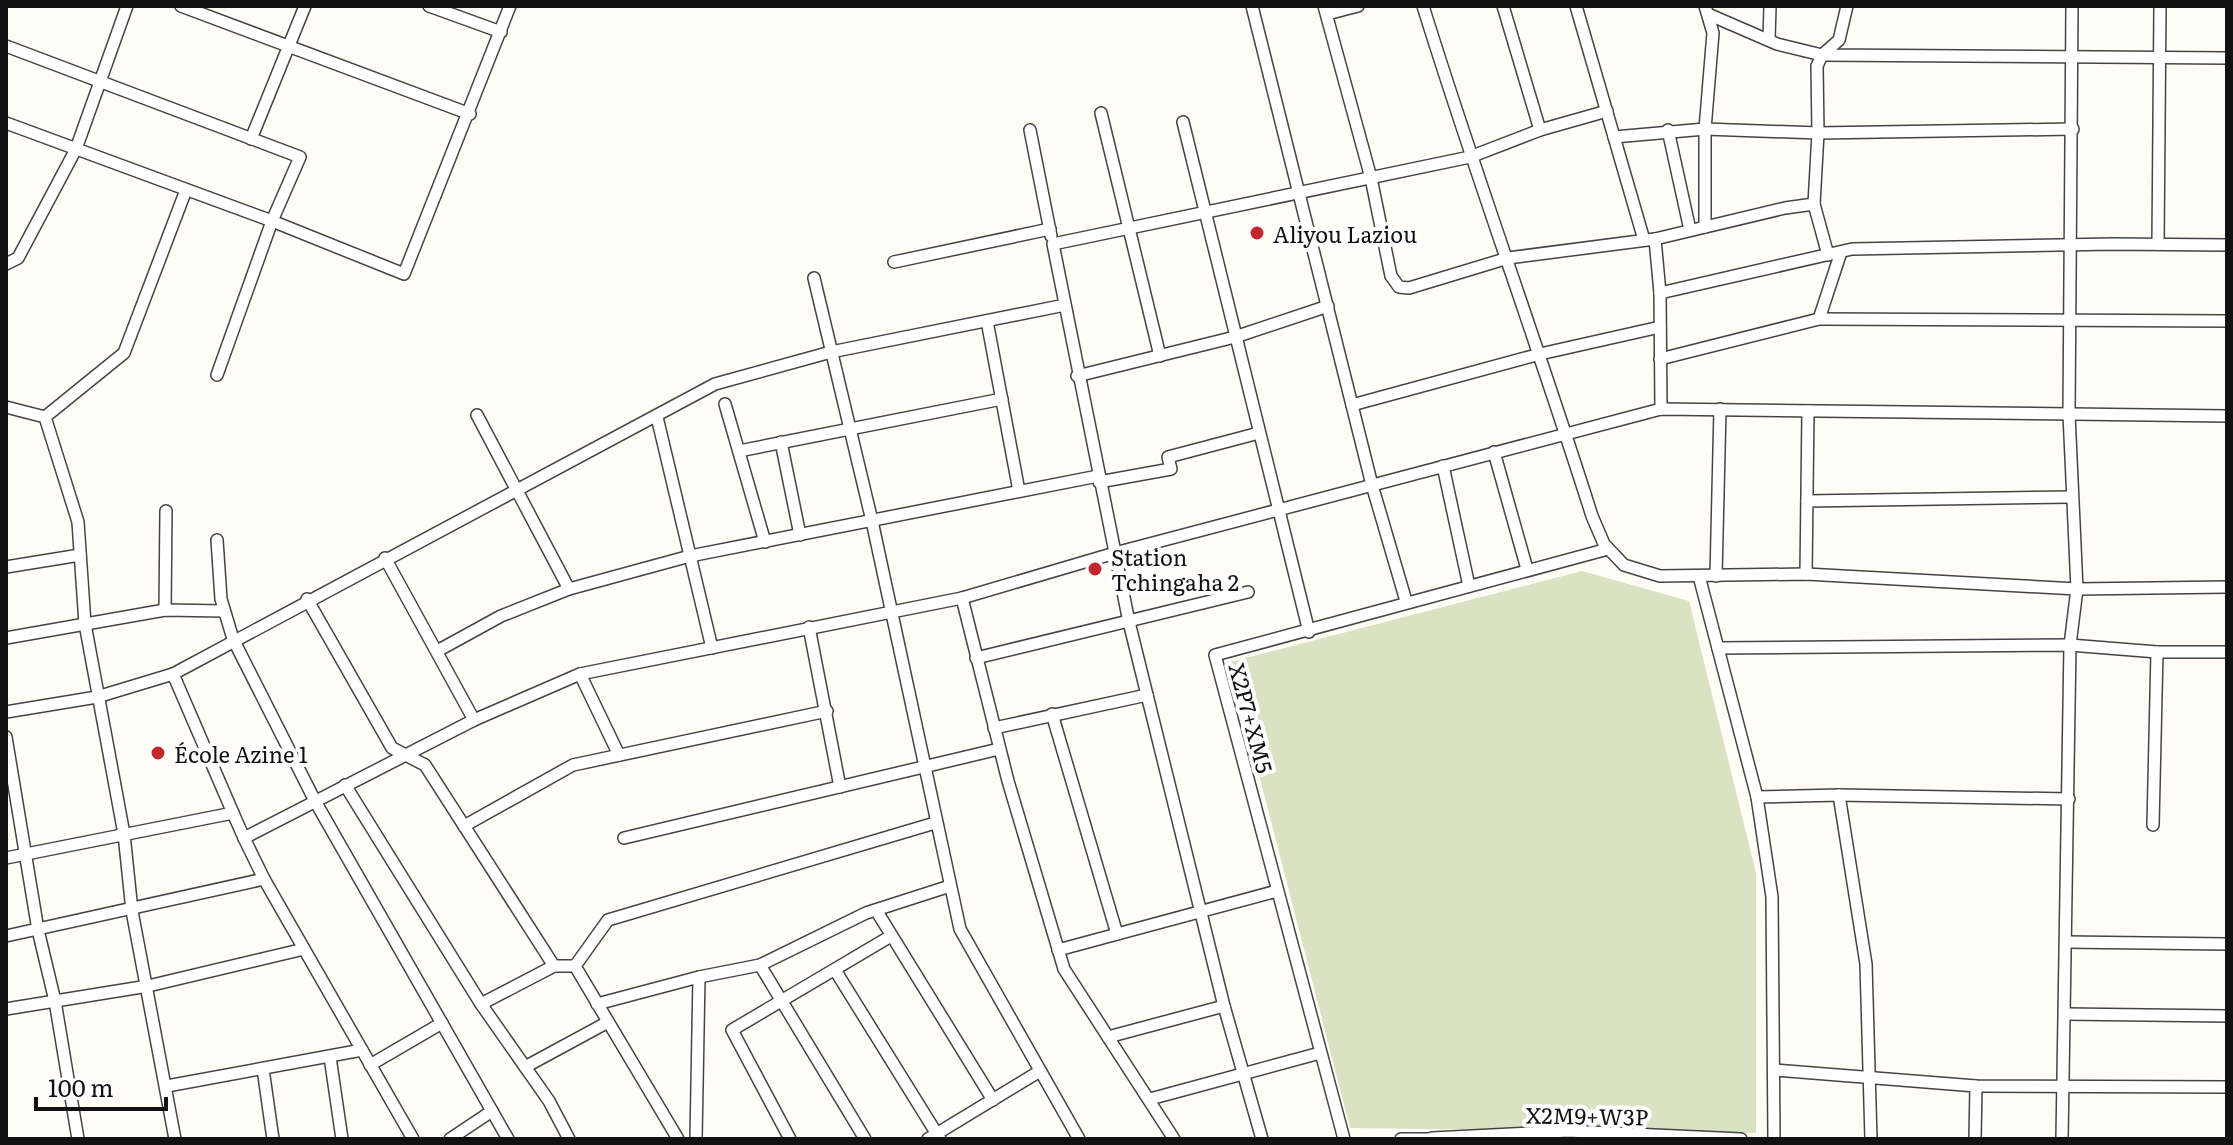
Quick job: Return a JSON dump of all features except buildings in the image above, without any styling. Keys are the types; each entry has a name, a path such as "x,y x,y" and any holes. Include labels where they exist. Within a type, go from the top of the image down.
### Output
{"street":[{"path":"6,264 76,149 127,6"},
{"path":"182,6 470,114"},
{"path":"251,139 305,6"},
{"path":"429,6 501,32"},
{"path":"6,123 272,221 404,274 470,114 510,6"},
{"path":"1252,6 1372,485 1406,601"},
{"path":"1358,6 1326,10 1371,178 1391,276 1399,287 1409,288 1508,258 1650,240 1814,204"},
{"path":"1423,6 1470,157 1508,258 1592,516 1608,549 1624,565 1660,576 1806,574 2077,589 2227,587"},
{"path":"1503,6 1540,130"},
{"path":"1576,6 1614,137 1650,240 1660,293 1661,409"},
{"path":"1769,40 1770,6"},
{"path":"1828,255 1814,204 1818,133 1817,66 1822,55 1839,40 1847,6"},
{"path":"2062,1139 2070,645 2077,589 2069,414 2073,245 2072,6"},
{"path":"2158,244 2160,6"},
{"path":"1708,10 1769,40 1822,55 2227,58"},
{"path":"1705,227 1705,129 1713,33 1708,10"},
{"path":"6,46 300,157 272,221 217,375"},
{"path":"1053,244 1470,157 1540,130 1607,111"},
{"path":"1101,113 1132,228 1160,356"},
{"path":"1183,122 1309,632"},
{"path":"1614,137 1705,129 1818,133 2073,129"},
{"path":"1030,130 1077,376 1129,622 1224,1006 1262,1139"},
{"path":"1668,130 1690,230"},
{"path":"45,417 124,353 186,190"},
{"path":"894,262 1050,229"},
{"path":"1660,293 1841,252 2073,245 2227,245"},
{"path":"1819,319 1841,252"},
{"path":"814,278 872,521 960,929 1079,1139"},
{"path":"6,712 97,697 173,674 307,599 715,384 831,352 1065,305"},
{"path":"1077,376 1235,337 1328,306"},
{"path":"1660,359 1819,319 2227,321"},
{"path":"987,321 1019,491"},
{"path":"1352,405 1540,354 1660,327"},
{"path":"739,451 1002,399"},
{"path":"725,404 765,542"},
{"path":"6,407 45,417"},
{"path":"244,838 474,720 580,674 962,598 1115,553 1661,409 2227,416"},
{"path":"1716,576 1720,409"},
{"path":"1806,574 1808,411"},
{"path":"477,415 569,589"},
{"path":"45,417 78,522 85,624 124,834 132,911 175,1139"},
{"path":"657,417 712,648"},
{"path":"439,650 501,616 569,589 690,556 1019,491 1171,469 1168,457 1259,433"},
{"path":"781,442 800,535"},
{"path":"1494,452 1527,569"},
{"path":"1443,466 1469,586"},
{"path":"1807,501 2071,497"},
{"path":"165,610 166,511"},
{"path":"217,540 224,611 233,639 315,801 508,1139"},
{"name":"X2P7+XM5","path":"1344,1139 1215,655 1608,549"},
{"path":"6,567 80,555"},
{"path":"385,558 439,650 474,720"},
{"path":"1699,576 1757,797 1772,897 1774,1139"},
{"path":"976,658 1248,592"},
{"path":"962,598 999,749 1064,969 1174,1139"},
{"path":"307,599 392,748 425,765 554,966"},
{"path":"6,638 165,610 224,611"},
{"path":"809,627 840,787"},
{"path":"1718,648 2070,645 2157,652 2227,652"},
{"path":"2153,825 2157,652"},
{"path":"173,674 264,879 413,1139"},
{"path":"580,674 619,755"},
{"path":"994,728 1147,695"},
{"path":"464,826 573,765 827,711"},
{"path":"1052,714 1117,934"},
{"path":"6,737 38,930 55,1001 78,1139"},
{"path":"624,838 999,749"},
{"path":"345,785 569,1139"},
{"path":"1757,797 1839,795 2069,799"},
{"path":"1839,795 1866,964 1871,1139"},
{"path":"6,858 233,813"},
{"path":"575,966 608,920 935,823"},
{"path":"6,936 132,911 264,879"},
{"path":"597,1004 699,977 760,965 876,910 950,886"},
{"path":"1058,950 1277,891"},
{"path":"876,910 993,1100"},
{"path":"790,1139 732,1030 891,936"},
{"path":"2066,942 2227,944"},
{"path":"6,1009 148,986 304,949"},
{"path":"760,965 865,1139"},
{"path":"481,1004 554,966 575,966"},
{"path":"575,966 678,1139"},
{"path":"835,970 935,1137 1040,1071"},
{"path":"696,1139 699,977"},
{"path":"1108,1037 1224,1006"},
{"path":"2065,1014 2227,1016"},
{"path":"525,1067 608,1022"},
{"path":"370,1065 442,1023"},
{"path":"167,1086 362,1050"},
{"path":"1150,1099 1320,1053"},
{"path":"330,1057 342,1139"},
{"path":"263,1069 273,1139"},
{"path":"1774,1070 1976,1086 2227,1087"},
{"path":"1975,1139 1976,1086"},
{"path":"450,1139 492,1111"},
{"name":"X2M9+W3P","path":"1401,1139 1568,1135 1741,1139"}],"green space":[{"path":"1582,571 1689,601 1756,873 1756,1133 1350,1128 1230,662"}],"place":[{"name":"Aliyou Laziou","path":"1257,233"},
{"name":"Station Tchingaha 2","path":"1095,569"},
{"name":"École Azine 1","path":"158,753"}]}
